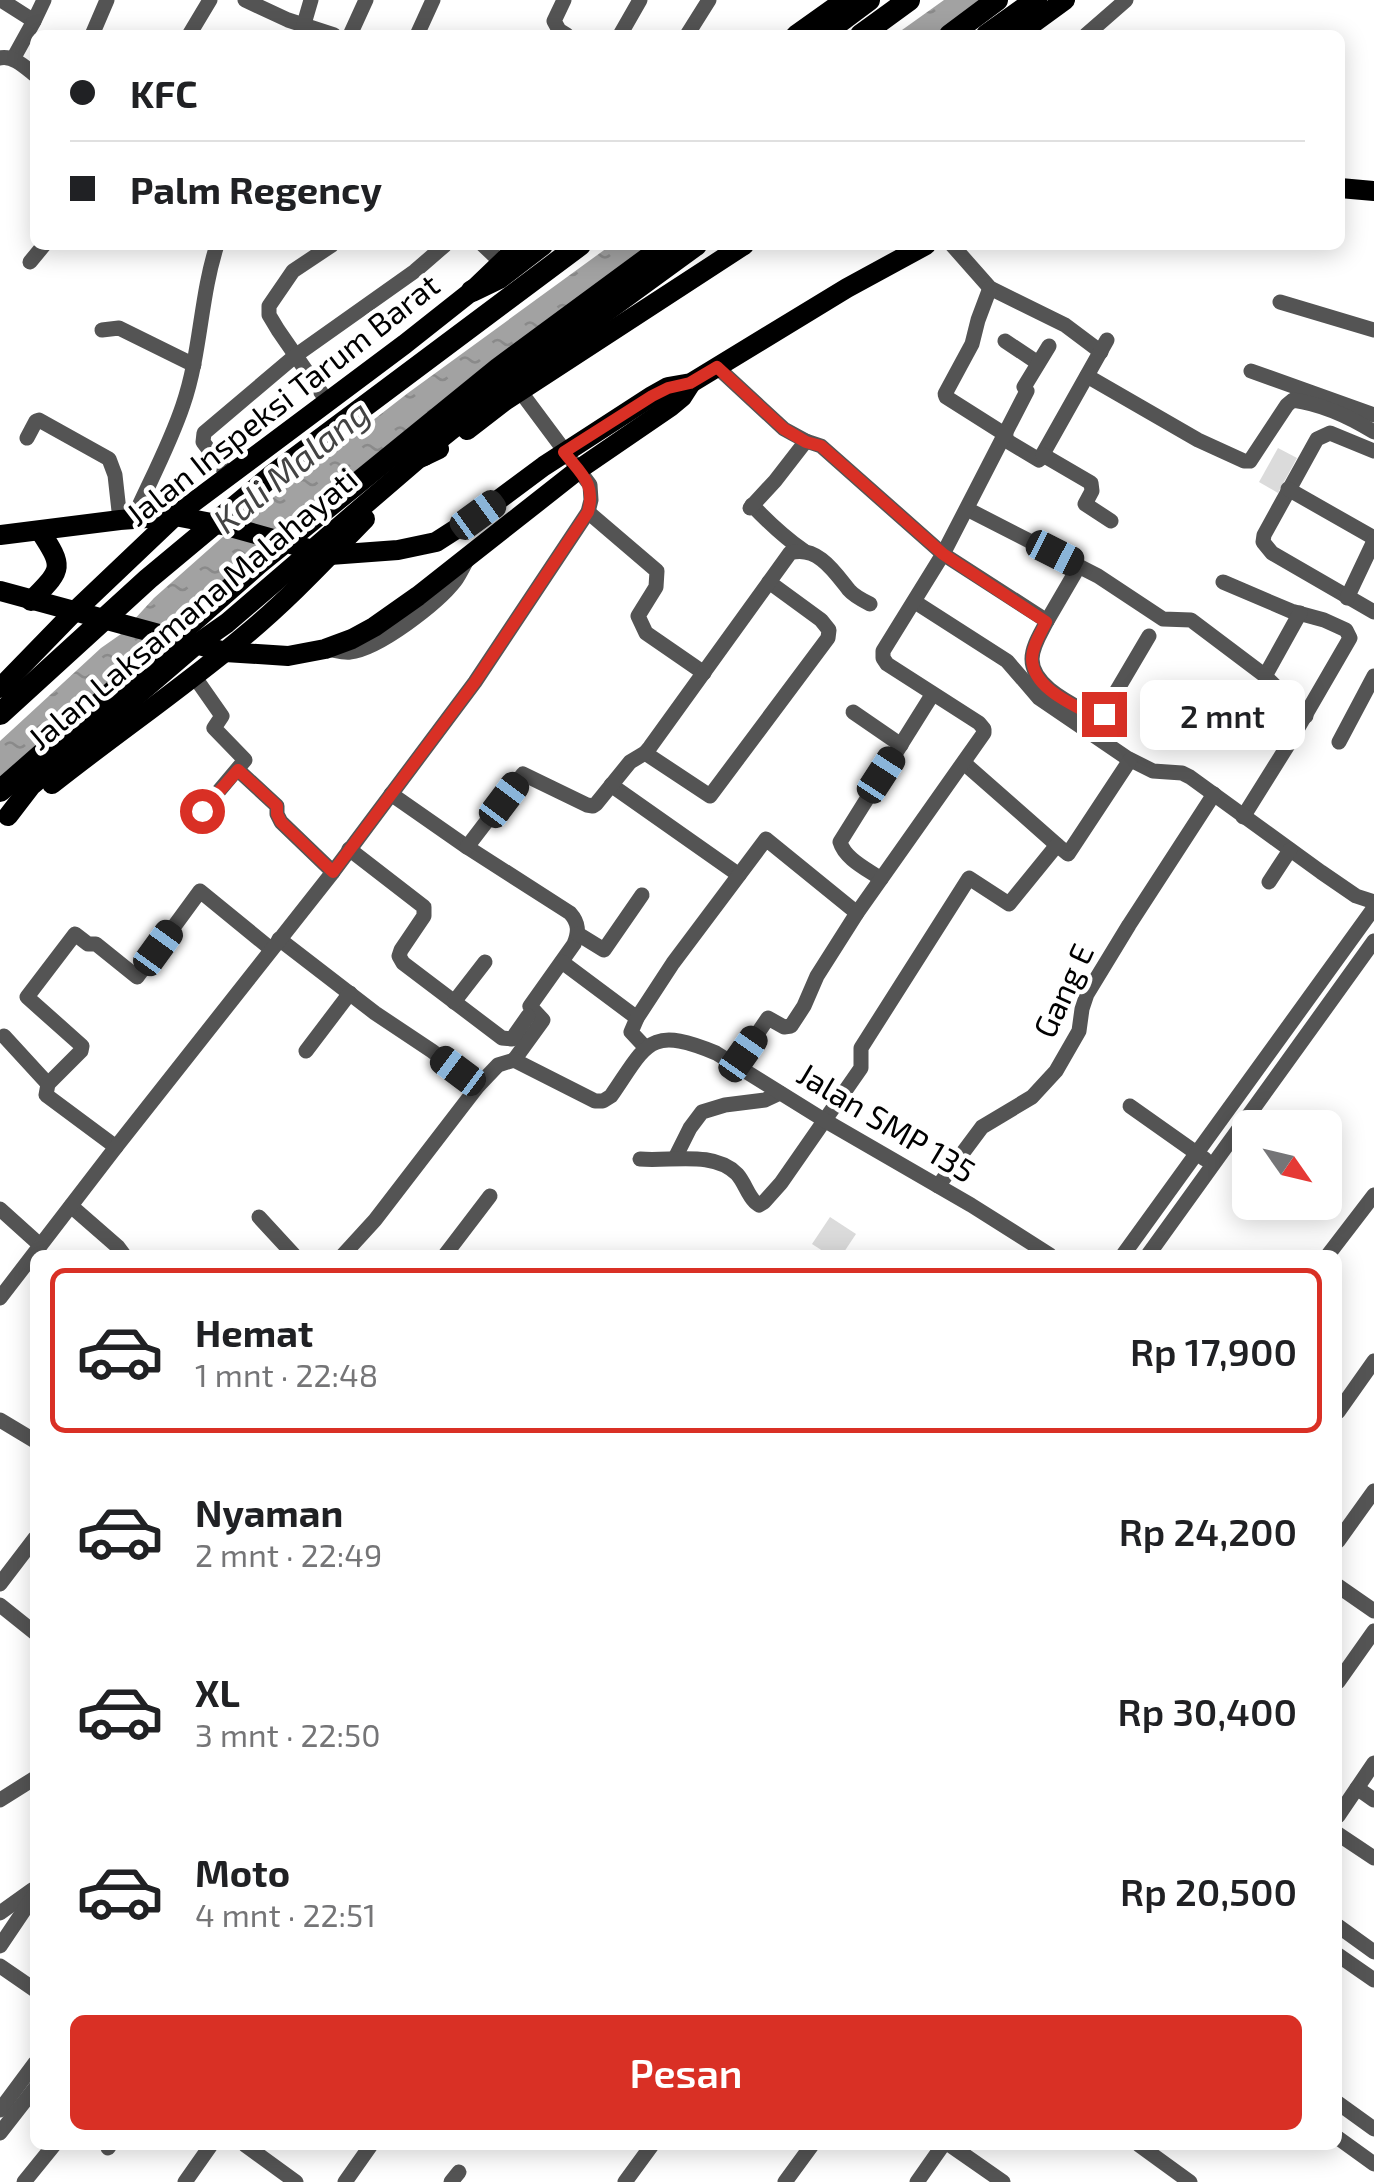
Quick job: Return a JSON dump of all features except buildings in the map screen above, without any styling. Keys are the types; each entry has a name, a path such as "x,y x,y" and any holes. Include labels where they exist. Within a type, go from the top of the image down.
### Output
{"highway":[{"path":"829,30 869,0"},
{"path":"868,30 909,0"},
{"path":"957,30 997,0"},
{"path":"994,30 1036,0"},
{"path":"472,291 499,278 535,250"},
{"path":"0,714 148,580 274,474 573,250"},
{"path":"0,792 258,564 499,368 659,250"},
{"path":"424,455 523,371 689,250"}],"main road":[{"path":"803,30 845,0"},
{"path":"1024,30 1065,0"},
{"path":"1345,188 1374,191"},
{"name":"Jalan Inspeksi Tarum Barat","path":"0,688 175,516 405,344 472,291 514,250"},
{"name":"Jalan Laksamana Malahayati","path":"4,820 31,786 191,643 227,623 424,455 444,446 520,391 736,250"},
{"path":"198,674 325,649 374,627 469,556 571,461 652,396 690,383 917,250"},
{"name":"Jalan Laksamana Malahayati","path":"4,820 198,674 299,588 310,550 379,504 424,455"},
{"path":"0,534 175,516 310,550 387,550 436,542 571,461"},
{"path":"379,504 373,530 387,550"},
{"path":"31,601 58,568 56,557 40,531"},
{"path":"0,592 225,652 288,656"}],"street":[{"path":"1,0 34,22"},
{"path":"30,71 7,58 34,22 44,0"},
{"path":"94,30 106,0"},
{"path":"192,30 210,0"},
{"path":"246,0 320,30"},
{"path":"304,24 311,0"},
{"path":"352,30 366,0"},
{"path":"420,30 434,0"},
{"path":"559,30 554,20 564,0"},
{"path":"623,30 640,0"},
{"path":"690,30 709,0"},
{"path":"1092,30 1126,0"},
{"path":"30,262 40,250"},
{"path":"126,519 184,405 207,275 215,250"},
{"path":"324,250 292,271 269,306 269,315 327,401"},
{"path":"229,476 203,442 204,433 295,356 416,271 439,250"},
{"path":"488,250 501,262"},
{"path":"956,250 990,288 1104,346 1039,460 946,398 972,344 990,288"},
{"path":"1280,302 1374,330"},
{"path":"102,330 119,328 194,365"},
{"path":"1004,341 1038,363"},
{"path":"736,1065 768,1018 784,1027 791,1026 857,913 984,733 979,723 932,695 883,658 888,640 943,554 1005,437 1028,391 1024,386 1048,346"},
{"path":"717,367 776,422 806,442 821,446 943,554 1046,622"},
{"path":"1251,371 1374,415"},
{"path":"1088,376 1244,462 1257,454 1293,400 1344,416 1374,432"},
{"path":"36,1250 350,850 475,682 588,512 590,485 520,391"},
{"path":"27,438 39,420 109,459 126,519"},
{"path":"1374,451 1330,433 1317,439 1263,542 1272,553 1374,612"},
{"path":"806,442 751,507 783,537 830,565 852,593 870,604"},
{"path":"1043,454 1091,483 1085,504 1111,521"},
{"path":"1288,489 1374,539 1347,598"},
{"path":"967,508 1098,576 1163,619 1191,620 1265,676 1306,716"},
{"path":"588,512 654,566 656,587 638,616 646,633 704,673"},
{"path":"467,848 523,774 587,805 596,804 630,762 645,753 790,553 804,551"},
{"path":"1078,566 1046,622 1032,658 1035,671 1057,695 1096,717 1104,714 1150,636"},
{"path":"645,753 710,796 828,638 829,630 822,620 769,582"},
{"path":"1223,582 1324,620 1346,630 1350,638 1243,817"},
{"path":"915,602 1007,661 1039,698 1130,760 1152,771 1182,774 1374,905 1126,1250"},
{"path":"1265,676 1300,613"},
{"path":"198,674 222,716 214,728 245,760 202,811"},
{"path":"1339,742 1374,676"},
{"path":"881,879 846,855 840,842 932,695"},
{"path":"853,712 900,746"},
{"path":"964,763 1068,854 1130,760"},
{"path":"238,770 277,806 281,822 333,872"},
{"path":"611,784 739,875"},
{"path":"347,1250 375,1220 478,1086 498,1065 514,1060 543,1020 530,1006 578,934 576,920 570,914 391,794"},
{"name":"Gang E","path":"938,1186 982,1127 1032,1097 1056,1071 1079,1032 1087,994 1214,794"},
{"path":"514,1060 596,1101 611,1096 645,1047 631,1032 637,1018 766,839 857,913"},
{"path":"640,1159 710,1161 730,1168 742,1180 750,1197 761,1204 781,1183 861,1068 861,1048 969,878 1009,904 1057,845"},
{"path":"350,850 424,907 424,916 401,950 403,963 506,1039 512,1039 528,1016"},
{"path":"1269,882 1290,850"},
{"path":"116,1146 46,1095 48,1084 81,1052 82,1046 27,997 75,934 88,944 96,944 136,977 200,891 478,1086"},
{"path":"578,934 604,950 642,895"},
{"path":"1152,1250 1374,942"},
{"path":"454,1002 485,962"},
{"path":"562,962 637,1018"},
{"path":"306,1051 350,994"},
{"path":"4,1036 48,1084"},
{"name":"Jalan SMP 135","path":"645,1047 662,1040 697,1045 736,1065 971,1204 1032,1250"},
{"path":"675,1158 702,1112 765,1100 780,1093"},
{"path":"1130,1106 1212,1164"},
{"path":"1332,1250 1374,1195"},
{"path":"450,1250 490,1196"},
{"path":"71,1206 120,1250"},
{"path":"0,1209 40,1245"},
{"path":"259,1217 289,1250"},
{"path":"0,1298 30,1258"},
{"path":"1342,1406 1374,1362"},
{"path":"0,1420 30,1438"},
{"path":"1342,1535 1374,1491"},
{"path":"0,1584 30,1545"},
{"path":"1342,1589 1374,1611"},
{"path":"0,1605 30,1629"},
{"path":"1342,1676 1374,1631"},
{"path":"1342,1810 1374,1763"},
{"path":"0,1800 30,1781"},
{"path":"1357,1788 1374,1800"},
{"path":"1342,1837 1374,1858"},
{"path":"0,1913 30,1894"},
{"path":"0,1946 30,1899"},
{"path":"1342,1929 1374,1952"},
{"path":"1342,1958 1374,1980"},
{"path":"0,1966 30,1987"},
{"path":"0,2110 30,2073"},
{"path":"0,2133 30,2094"},
{"path":"1342,2106 1374,2129"},
{"path":"1342,2141 1374,2164"},
{"path":"24,2182 50,2150"},
{"path":"186,2182 208,2150"},
{"path":"252,2150 296,2182"},
{"path":"345,2182 367,2150"},
{"path":"624,2182 648,2150"},
{"path":"786,2182 808,2150"},
{"path":"917,2182 942,2150"},
{"path":"954,2150 1003,2182"},
{"path":"1146,2150 1190,2182"},
{"path":"260,2156 276,2182"}],"shaded area":[{"path":"1278,448 1297,458 1278,493 1259,482"},
{"path":"830,1217 856,1234 845,1250 821,1250 812,1244"}],"water":[{"path":"944,0 990,0 950,30 902,30"},
{"path":"604,250 659,250 499,368 0,792 0,741 225,535 408,393"}],"route":[{"path":"202,811 238,770 277,806 281,822 333,872 475,682 588,512 590,485 564,452 652,396 690,383 717,367 784,429 821,446 943,554 1046,622 1032,658 1035,671 1057,695 1096,717 1104,714"}],"water label":[{"name":"Kali Malang","path":"292,467"}]}
